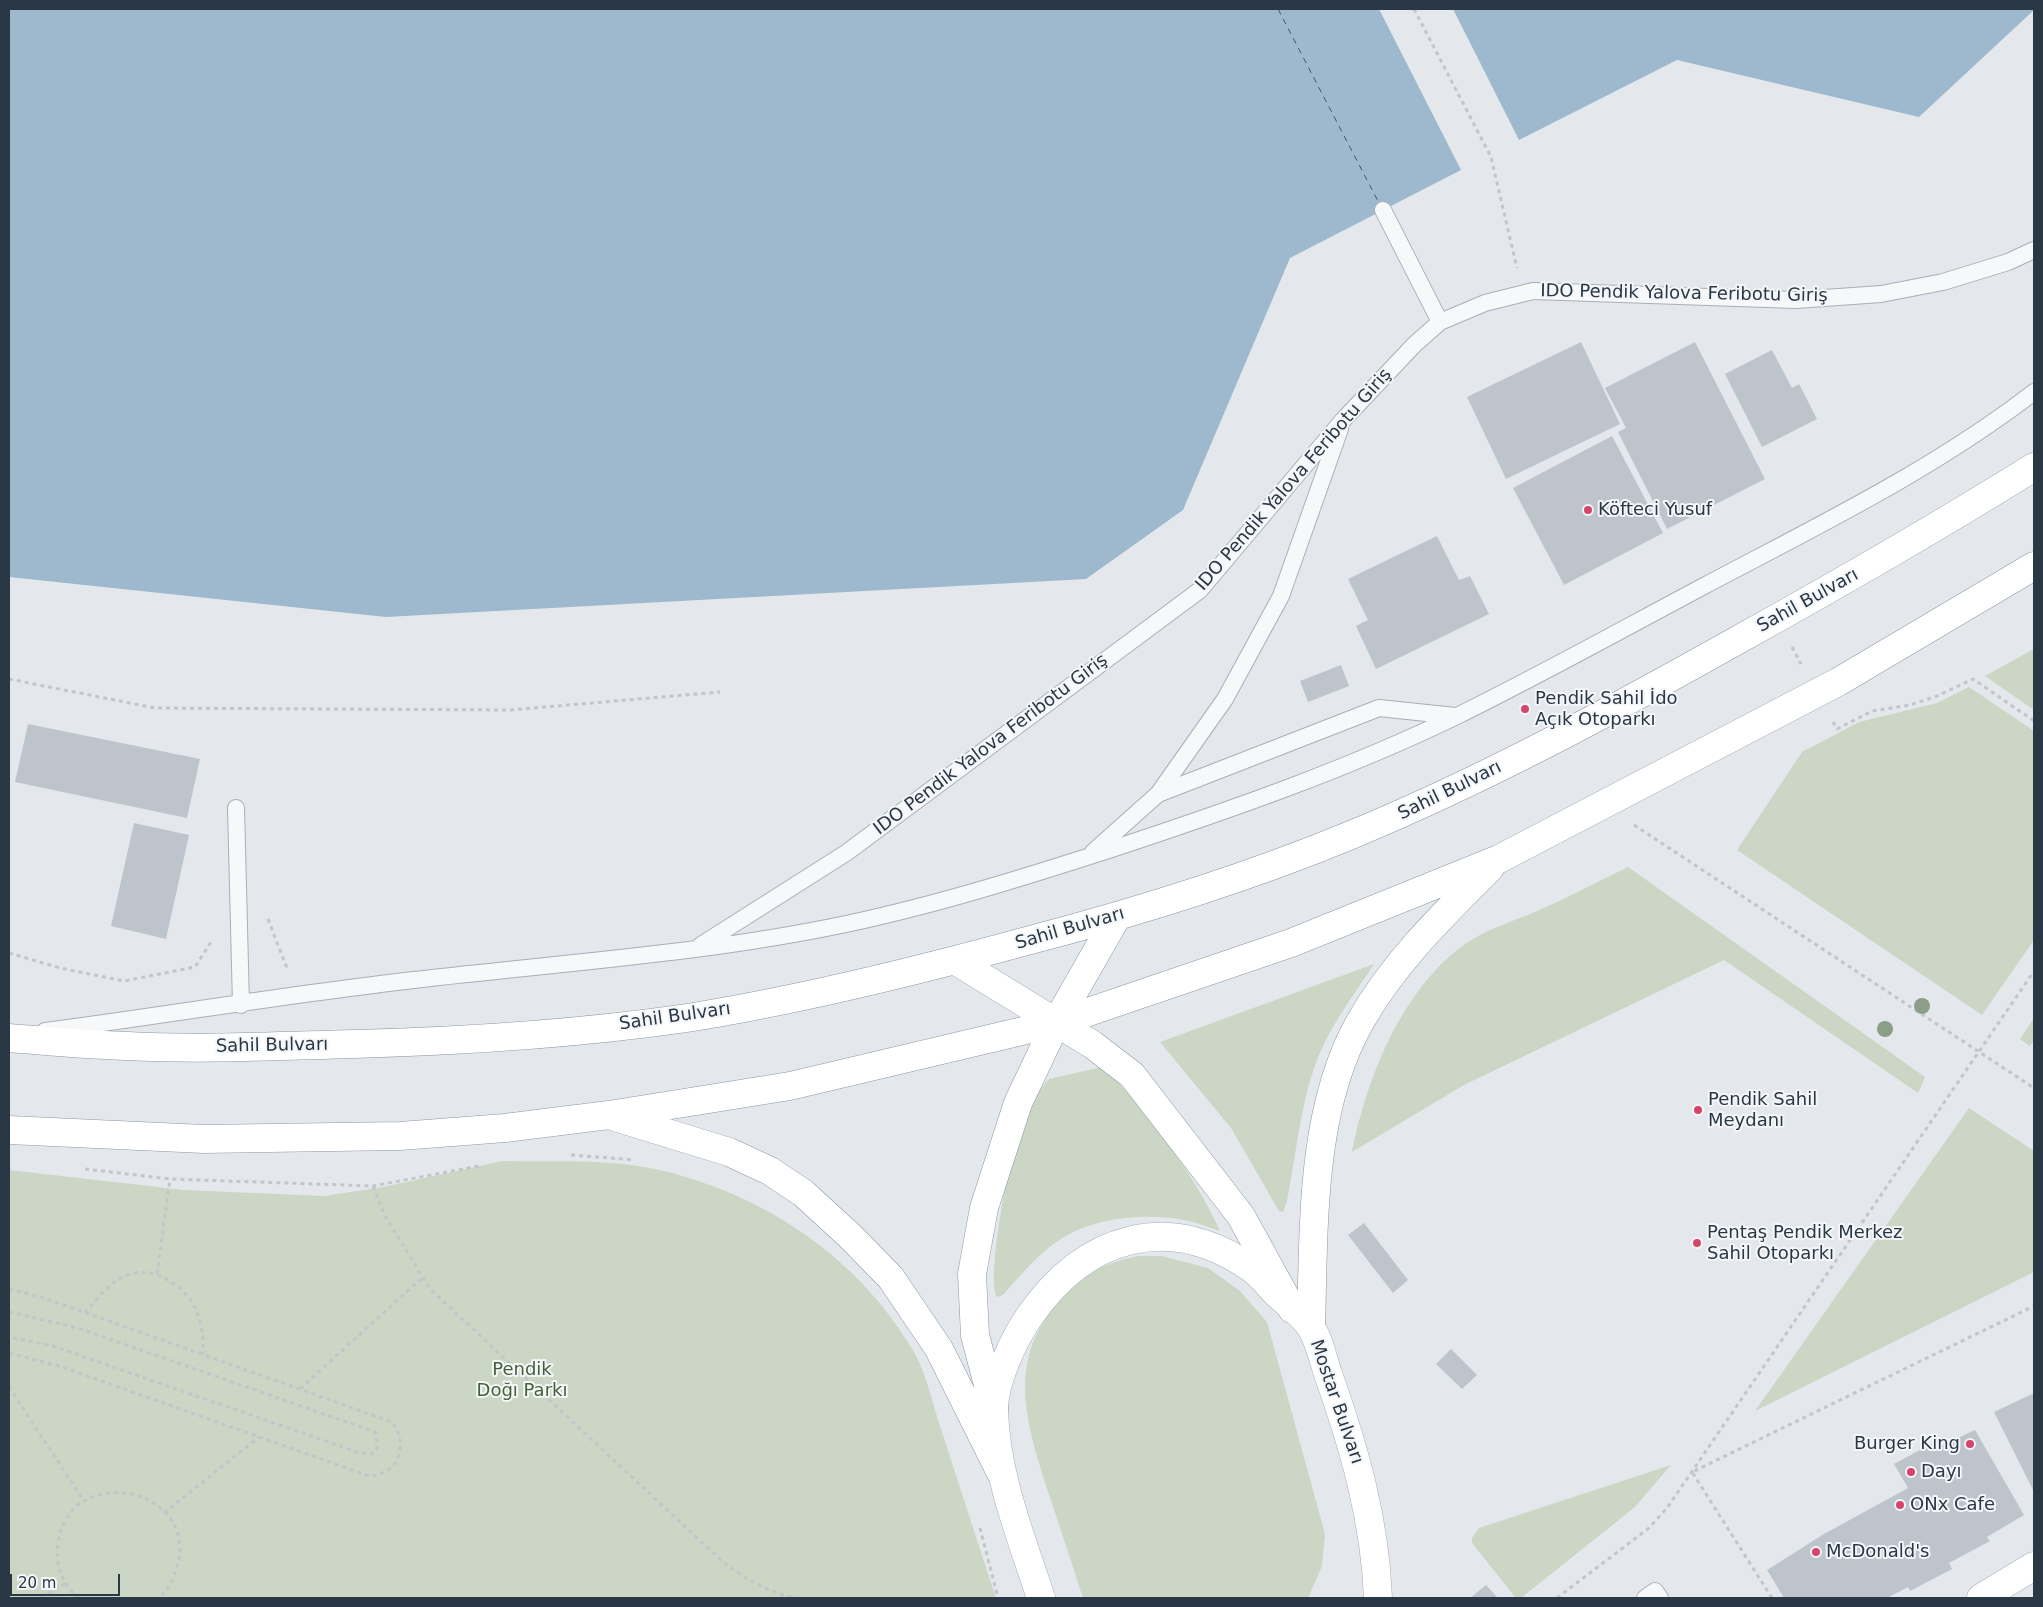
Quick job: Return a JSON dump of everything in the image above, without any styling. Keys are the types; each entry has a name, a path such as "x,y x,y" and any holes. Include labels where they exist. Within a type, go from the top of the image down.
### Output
{"main road":[{"name":"Sahil Bulvarı","path":"9,1037 131,1047 252,1047 455,1041 528,1036 687,1018 793,998 956,961 1116,918 1309,852 1403,814 1458,787 1657,686 1926,535 2034,467"},
{"path":"9,1130 204,1139 400,1136 505,1128 608,1116 790,1086 1056,1024 1291,943 1499,859 1838,682 2034,566"},
{"path":"1302,1318 1315,1193 1324,1131 1338,1072 1359,1024 1395,969 1424,934 1499,859"},
{"path":"994,1408 975,1335 972,1274 984,1208 1018,1103 1056,1024 1116,918"},
{"path":"956,961 1093,1045 1132,1075 1241,1216 1302,1318"},
{"path":"608,1116 729,1152 770,1171 803,1193 850,1236 891,1278 939,1349 1001,1473"},
{"name":"Mostar Bulvarı","path":"1041,1598 1001,1473 994,1408 1000,1378 1017,1333 1043,1296 1066,1273 1089,1255 1114,1244 1130,1239 1168,1237 1199,1242 1224,1252 1253,1269 1302,1318 1364,1485 1377,1570 1378,1598"},
{"path":"1981,1598 2034,1566"},
{"path":"1358,1598 1377,1570"}],"lane":[{"path":"1383,210 1440,322"},
{"name":"IDO Pendik Yalova Feribotu Giriş","path":"697,948 846,853 1200,590 1343,420 1415,344 1440,322 1485,303 1533,290 1796,300 1881,294 1942,282 2008,262 2034,250"},
{"path":"9,1037 411,980 524,970 697,948 849,924 926,905 1171,830 1312,779 1457,716 1889,486 1971,437 2034,392"},
{"path":"1088,856 1158,794 1225,698 1281,596 1343,420"},
{"path":"1158,794 1379,708 1457,716"},
{"path":"236,808 241,1004"},
{"path":"1645,1598 1655,1592 1660,1598"}],"path":[{"path":"1414,9 1491,157 1523,293"},
{"path":"9,679 154,708 510,710 720,692"},
{"path":"1837,729 1872,711 1928,699 1973,679 2034,720"},
{"path":"1604,805 2034,1088"},
{"path":"9,953 60,968 124,981 195,967 222,926 268,918 286,966 296,968"},
{"path":"1557,1598 1649,1528 1692,1472 2034,971"},
{"path":"568,1155 642,1161"},
{"path":"77,1168 170,1179 373,1186 480,1165"},
{"path":"157,1274 170,1179"},
{"path":"373,1186 384,1214 430,1289 724,1562 747,1580 785,1596 797,1598"},
{"path":"85,1313 104,1291 120,1278 145,1272 157,1274 180,1288 193,1302 201,1323 204,1355"},
{"path":"300,1389 424,1277"},
{"path":"9,1289 44,1298 392,1422 400,1436 402,1447 396,1461 384,1472 370,1476 62,1366 9,1353"},
{"path":"1692,1472 2034,1306"},
{"path":"9,1312 78,1328 374,1432 378,1447 372,1454 360,1454 59,1348 9,1337"},
{"path":"9,1388 84,1502"},
{"path":"164,1513 259,1437"},
{"path":"1692,1472 1772,1598"},
{"path":"79,1598 72,1594 61,1576 56,1556 59,1535 68,1516 84,1502 103,1493 122,1491 142,1496 159,1506 171,1521 178,1540 179,1559 174,1578 158,1598"},
{"path":"979,1522 998,1598"},
{"path":"41,1598 66,1583"}],"green space":[{"path":"2034,649 2034,710 1985,676"},
{"path":"1969,687 2034,731 2034,940 1982,1015 1737,850 1802,752 1859,722 1937,703"},
{"path":"1628,867 1925,1077 1918,1093 1724,960 1464,1085 1352,1152 1368,1093 1379,1062 1393,1033 1409,1005 1428,979 1449,957 1473,939 1547,907"},
{"path":"1374,964 1335,1024 1316,1063 1302,1114 1287,1201 1283,1212 1279,1211 1231,1128 1160,1042"},
{"path":"2034,1018 2034,1040 2030,1046 2020,1039"},
{"path":"1102,1067 1135,1101 1168,1143 1210,1210 1220,1231 1188,1221 1153,1217 1122,1218 1092,1225 1077,1230 1047,1249 1003,1295 997,1297 994,1287 994,1272 1001,1210 1011,1161 1031,1107 1037,1094 1049,1079"},
{"path":"1969,1108 2034,1151 2034,1272 1755,1411"},
{"name":"Pendik Doğı Parkı","path":"503,1161 614,1163 650,1168 690,1178 728,1192 765,1210 799,1230 832,1255 861,1282 888,1313 911,1347 921,1366 996,1598 9,1598 9,1170 184,1190 324,1196 383,1187"},
{"path":"1138,1256 1162,1256 1208,1268 1240,1291 1267,1322 1325,1534 1322,1566 1308,1598 1083,1598 1034,1446 1026,1397 1026,1372 1031,1349 1041,1325 1076,1284 1103,1267"},
{"path":"1671,1465 1635,1507 1521,1598 1516,1598 1472,1543 1472,1538 1479,1528"}],"water":[{"path":"9,9 1379,9 1461,170 1290,258 1183,510 1086,579 386,617 9,577"},
{"path":"1453,9 2034,10 1919,117 1677,60 1519,140"}],"building":[{"path":"1581,342 1620,424 1506,479 1467,397"},
{"path":"1695,342 1765,479 1667,529 1618,432 1626,428 1605,388"},
{"path":"1772,350 1792,388 1799,384 1817,419 1762,447 1725,374"},
{"name":"Köfteci Yusuf","path":"1612,436 1663,533 1564,585 1513,488"},
{"path":"1437,536 1459,580 1470,576 1489,614 1376,669 1356,626 1368,620 1348,579"},
{"path":"1341,665 1349,686 1308,702 1300,681"},
{"path":"28,724 200,759 187,818 15,782"},
{"path":"134,823 189,835 166,939 111,926"},
{"path":"1364,1223 1408,1280 1393,1293 1348,1235"},
{"path":"1451,1349 1477,1375 1462,1389 1436,1364"},
{"path":"2034,1393 2034,1492 1994,1412"},
{"path":"1975,1430 2024,1515 1987,1537 1990,1541 1949,1563 1952,1569 1910,1591 1908,1587 1887,1598 1784,1598 1767,1570 1824,1534 1908,1488 1894,1464 1933,1443 1936,1448"},
{"path":"1486,1585 1498,1598 1470,1598"}],"ferry route":[{"path":"1278,9 1379,203"}],"place":[{"name":"Köfteci Yusuf","path":"1588,510"},
{"name":"Pendik Sahil İdo Açık Otoparkı","path":"1525,709"},
{"name":"Pendik Sahil Meydanı","path":"1698,1110"},
{"name":"Pentaş Pendik Merkez Sahil Otoparkı","path":"1697,1243"},
{"name":"Burger King","path":"1970,1444"},
{"name":"Dayı","path":"1911,1472"},
{"name":"ONx Cafe","path":"1900,1505"},
{"name":"McDonald's","path":"1816,1552"}]}
